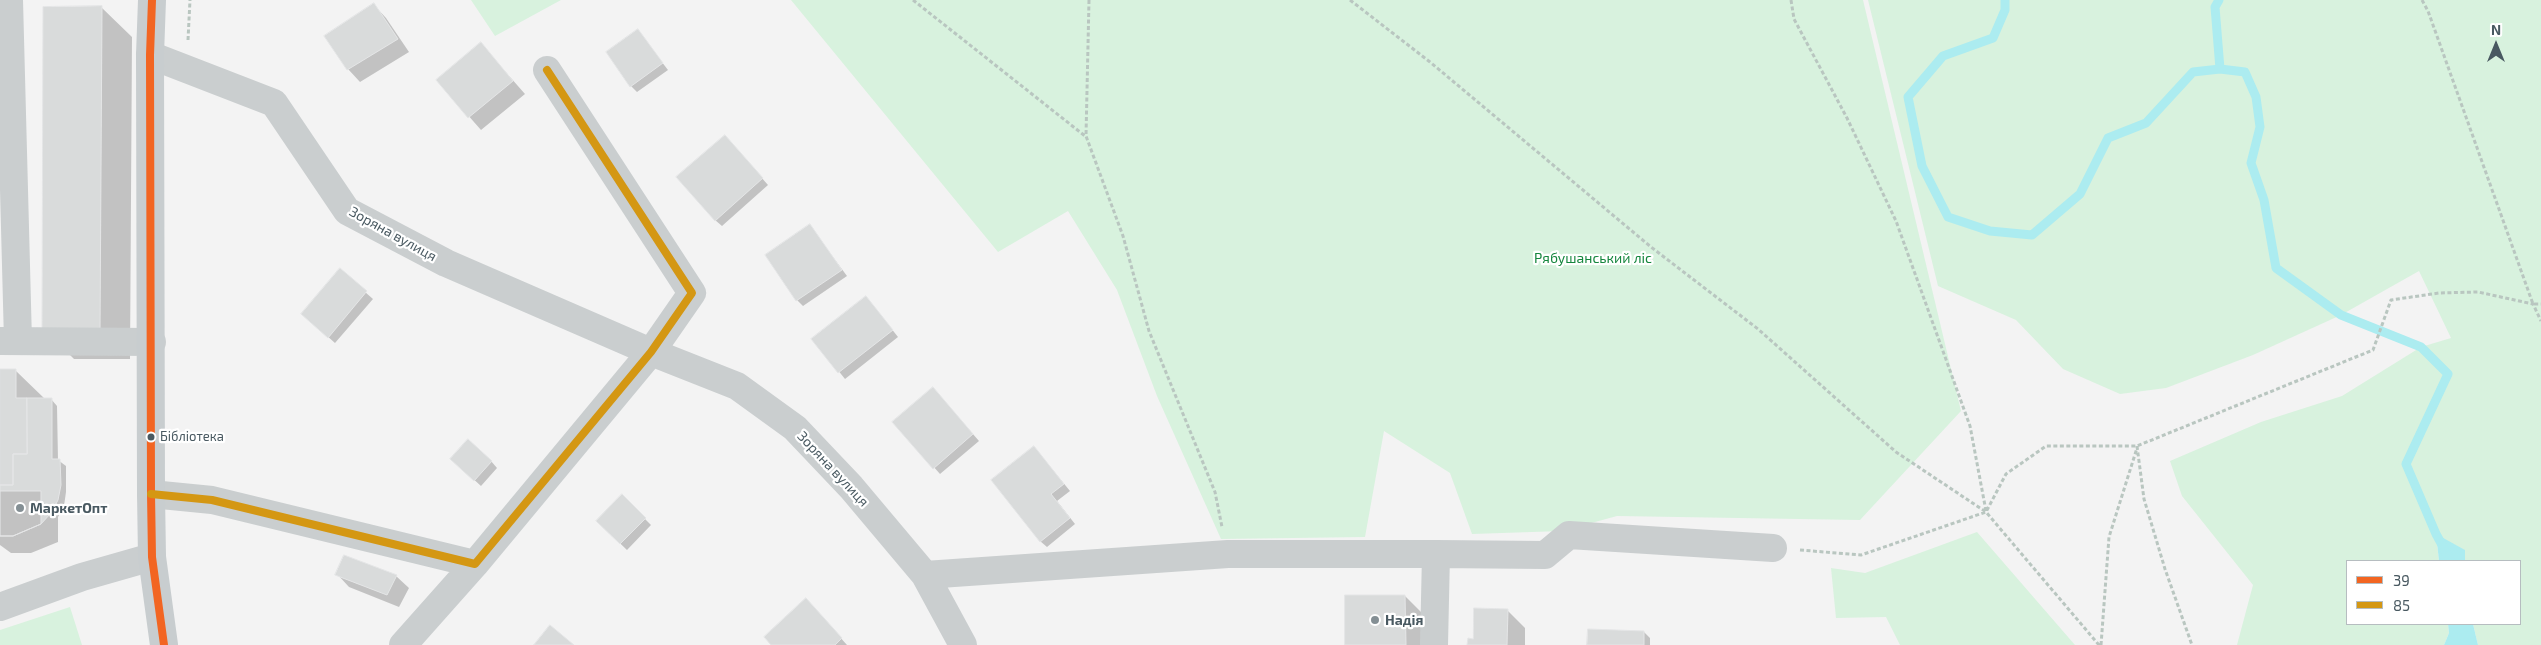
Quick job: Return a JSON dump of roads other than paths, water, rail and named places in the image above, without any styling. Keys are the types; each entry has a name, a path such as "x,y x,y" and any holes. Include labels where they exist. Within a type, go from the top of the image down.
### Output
{"main road":[{"path":"152,0 150,55 152,557 164,645"}],"street":[{"path":"9,0 9,341 152,342"},
{"name":"Зоряна вулиця","path":"150,55 274,104 347,211 446,263 651,352 737,386 795,428 851,487 925,575 963,645"},
{"path":"403,645 475,564 651,352 692,293 547,70"},
{"path":"151,494 212,500 475,564"},
{"path":"925,575 1228,554 1545,555 1569,535 1773,548"},
{"path":"1434,645 1436,554"},
{"path":"0,607 82,576 152,557"}],"water":[{"path":"2436,534 2465,550 2465,560 2439,560"},
{"path":"2448,625 2473,625 2478,645 2444,645 2449,633"}],"waterway":[{"path":"2005,0 2005,10 1993,38 1943,56 1908,97 1922,166 1948,217 1990,231 2032,235 2080,194 2108,138 2146,123 2193,72 2220,69 2245,72 2256,97 2260,127 2251,163 2264,200 2276,268 2341,315 2421,347 2448,374 2406,464 2436,534 2450,560"},
{"path":"2219,0 2215,7 2220,69"}],"place":[{"name":"Бібліотека","path":"151,437"},
{"name":"МаркетОпт","path":"20,508"},
{"name":"Надія","path":"1375,620"}],"park label":[{"name":"Рябушанський ліс","path":"1593,258"}]}
